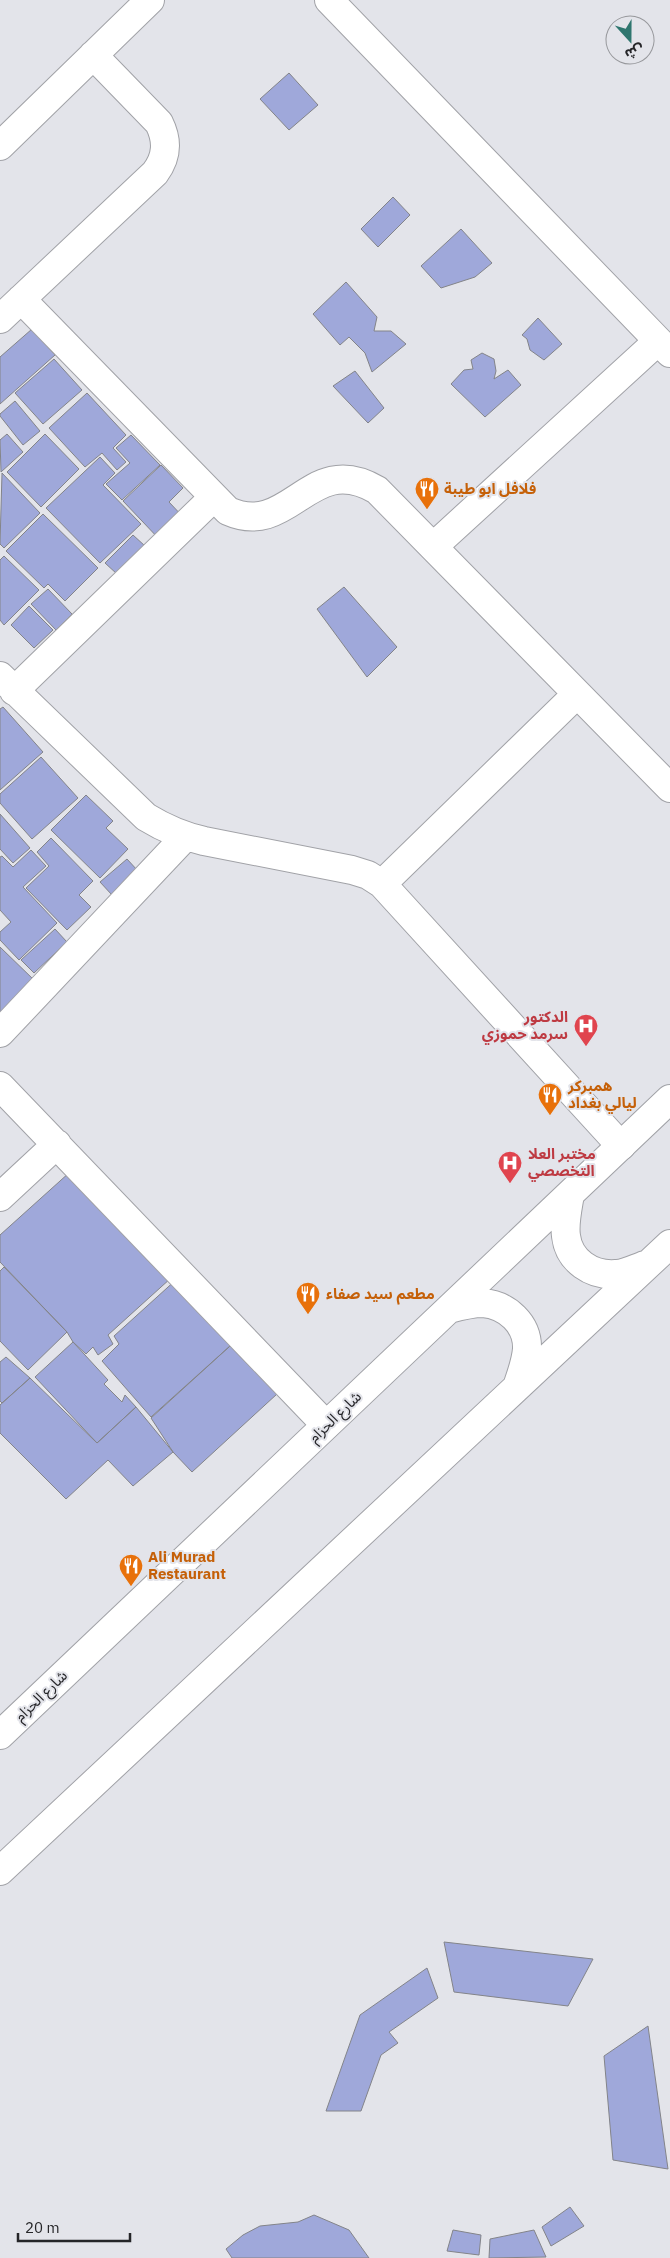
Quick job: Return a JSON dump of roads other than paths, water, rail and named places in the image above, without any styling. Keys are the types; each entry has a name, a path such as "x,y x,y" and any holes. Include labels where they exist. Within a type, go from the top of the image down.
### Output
{"street":[{"path":"0,146 150,0"},
{"path":"329,0 664,347 434,546"},
{"path":"0,319 155,173 165,154 164,133 159,123 93,55"},
{"path":"21,299 214,497 233,514 249,518 260,518 271,514 318,486 342,479 355,480 377,490 670,788"},
{"path":"214,497 7,684 146,817 185,837 352,870 382,884 621,1146"},
{"path":"382,884 577,694"},
{"path":"0,1033 185,837"},
{"path":"0,1086 326,1425"},
{"name":"شارع الحزام","path":"0,1735 670,1099"},
{"path":"0,1197 57,1144"},
{"path":"570,1194 566,1236 575,1258 586,1268 598,1274 617,1274 648,1264"},
{"path":"0,1871 670,1244"},
{"path":"449,1309 482,1303 500,1306 512,1314 521,1326 527,1348 517,1386"}],"place":[{"name":"فلافل ابو طيبة","path":"427,510"},
{"name":"الدكتور سرمد حموزي","path":"586,1047"},
{"name":"همبركر ليالي بغداد","path":"550,1116"},
{"name":"مختبر العلا التخصصي","path":"510,1184"},
{"name":"مطعم سيد صفاء","path":"308,1315"},
{"name":"Ali Murad Restaurant","path":"131,1587"}]}
